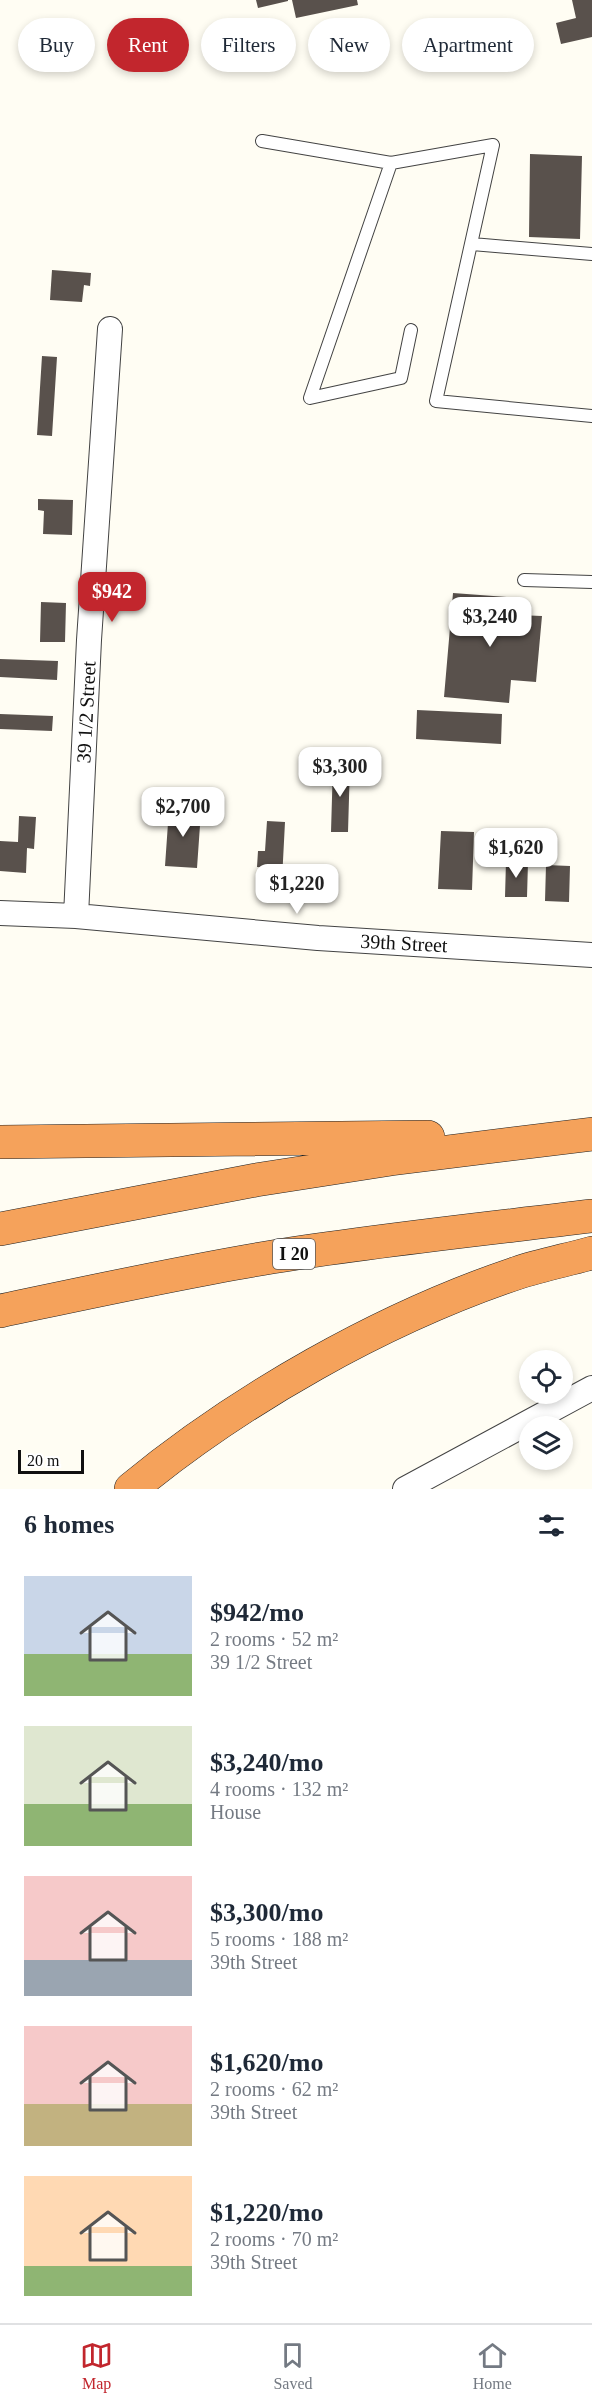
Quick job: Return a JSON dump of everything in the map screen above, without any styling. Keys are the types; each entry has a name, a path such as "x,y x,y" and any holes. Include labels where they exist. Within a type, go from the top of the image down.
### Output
{"highway":[{"path":"0,1142 578,1135"},
{"path":"0,1229 256,1180 578,1135"},
{"name":"I 20","path":"0,1311 153,1278 272,1257 592,1216"},
{"path":"131,1489 219,1423 365,1338 442,1301 518,1273 592,1253"}],"street":[{"name":"39 1/2 Street","path":"76,916 89,640 110,329"},
{"name":"39th Street","path":"0,913 76,916 318,938 592,955"},
{"path":"405,1489 592,1388"}],"lane":[{"path":"262,141 392,163 493,146 436,401 592,416"},
{"path":"392,163 310,398 401,378 411,330"},
{"path":"472,244 592,254"},
{"path":"524,580 592,582"}],"building":[{"path":"256,0 288,0 288,1 258,8"},
{"path":"292,0 357,0 358,5 296,18"},
{"path":"572,0 592,0 592,37 561,44 556,23 576,18"},
{"path":"530,154 582,156 580,239 529,237"},
{"path":"52,270 91,273 90,286 84,285 82,302 50,300"},
{"path":"42,356 57,357 52,436 37,435"},
{"path":"38,499 73,500 72,535 43,534 44,511 38,510"},
{"path":"453,593 519,598 517,615 542,616 536,682 511,680 509,703 444,697"},
{"path":"41,602 66,603 65,642 40,642"},
{"path":"0,659 58,661 57,680 0,677"},
{"path":"417,710 502,714 501,744 416,739"},
{"path":"0,714 53,716 52,731 0,729"},
{"path":"333,763 350,764 348,832 331,832"},
{"path":"169,809 201,811 197,868 165,866"},
{"path":"19,816 36,817 34,849 27,848 26,873 0,871 0,841 18,842"},
{"path":"267,821 285,822 282,880 265,879 266,868 257,867 258,851 265,851"},
{"path":"441,831 474,832 472,890 438,889"},
{"path":"506,861 528,862 527,897 505,897"},
{"path":"546,865 570,866 569,902 545,901"}]}
